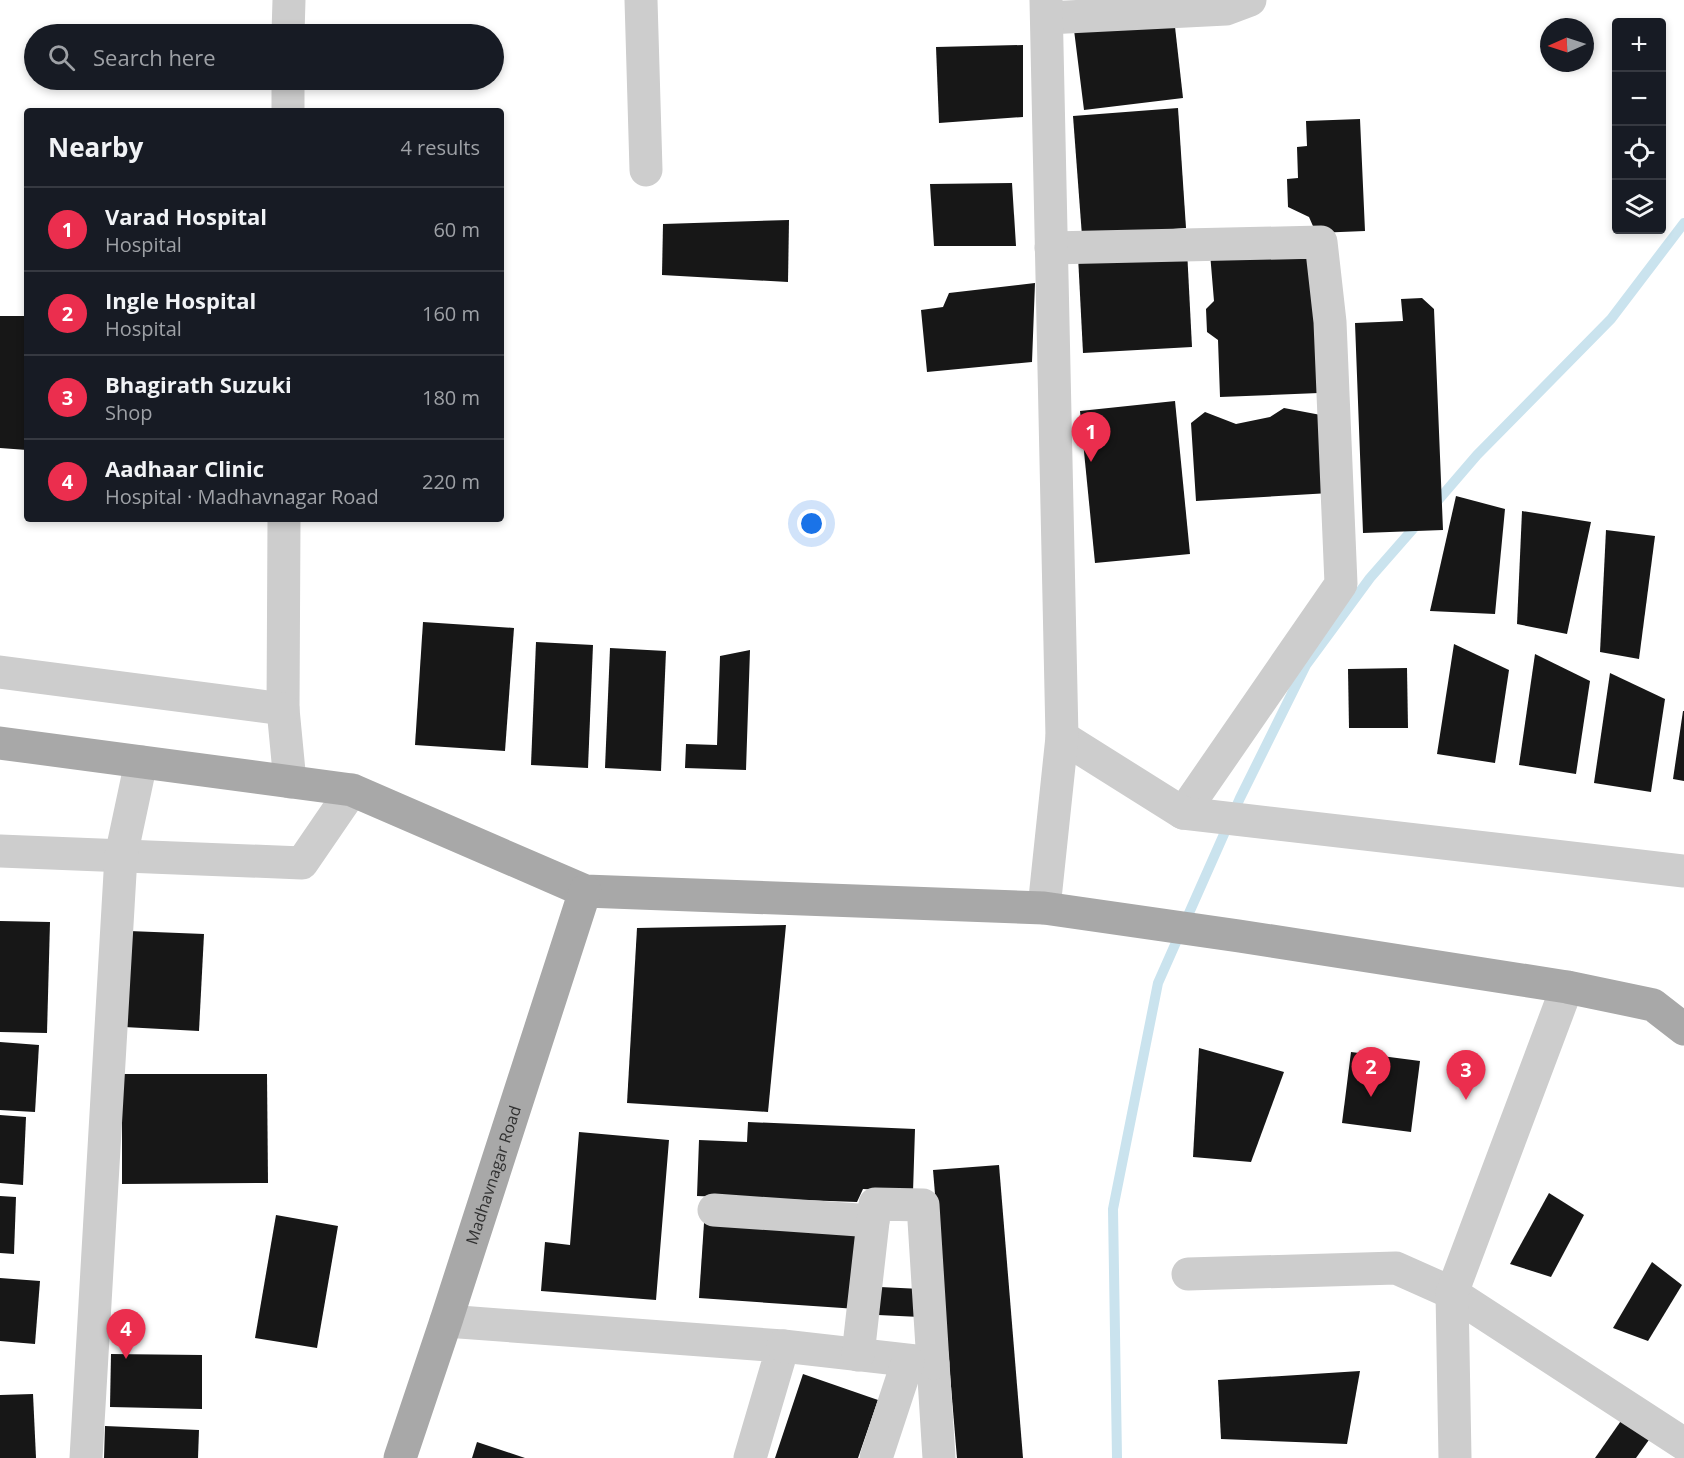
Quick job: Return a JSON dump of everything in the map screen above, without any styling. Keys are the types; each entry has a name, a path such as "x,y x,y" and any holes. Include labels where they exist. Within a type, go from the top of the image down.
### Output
{"main road":[{"path":"0,743 352,790 585,891 1044,908 1567,987 1668,1007 1684,1029"},
{"name":"Madhavnagar Road","path":"400,1458 585,891"}],"street":[{"path":"288,24 289,0"},
{"path":"641,0 646,170"},
{"path":"1044,908 1062,737 1046,9 1226,9 1250,0"},
{"path":"288,90 288,108"},
{"path":"1052,248 1321,242 1330,322 1341,584 1183,813"},
{"path":"284,522 282,709 290,782"},
{"path":"0,672 282,709"},
{"path":"1062,737 1183,813 1684,872"},
{"path":"86,1458 121,856 141,762"},
{"path":"0,851 302,863 352,790"},
{"path":"1455,1458 1452,1293 1567,987"},
{"path":"858,1355 875,1204 923,1205 920,1362 939,1458"},
{"path":"714,1210 873,1221"},
{"path":"1188,1274 1396,1268 1452,1293 1684,1444"},
{"path":"446,1321 783,1346 920,1362"},
{"path":"750,1458 783,1346"},
{"path":"876,1458 920,1362"}],"building":[{"path":"1174,18 1183,98 1084,110 1074,30"},
{"path":"1023,45 1023,117 939,123 936,47"},
{"path":"1178,108 1186,228 1082,236 1073,116"},
{"path":"1360,119 1365,231 1316,233 1309,217 1288,207 1287,179 1298,178 1297,147 1307,146 1306,121"},
{"path":"1012,183 1016,246 934,246 930,184"},
{"path":"789,220 788,282 662,275 663,224"},
{"path":"1187,250 1192,347 1083,353 1078,256"},
{"path":"1313,250 1319,393 1220,397 1218,340 1207,332 1206,309 1214,301 1210,253"},
{"path":"1035,283 1032,362 927,372 921,310 943,307 949,293"},
{"path":"1422,298 1434,309 1443,530 1363,533 1355,323 1403,321 1401,299"},
{"path":"0,316 24,316 24,450 0,448"},
{"path":"1175,401 1190,554 1095,563 1080,411"},
{"path":"1284,408 1326,416 1330,493 1196,501 1191,423 1205,412 1236,424 1270,417"},
{"path":"1456,496 1505,509 1495,614 1430,611"},
{"path":"1522,511 1591,522 1567,634 1517,624"},
{"path":"1606,530 1655,536 1639,659 1600,652"},
{"path":"423,622 514,628 505,751 415,745"},
{"path":"536,642 593,645 588,768 531,765"},
{"path":"1454,644 1509,670 1495,763 1437,754"},
{"path":"610,648 666,651 661,771 605,768"},
{"path":"750,650 746,770 685,768 686,744 717,745 720,656"},
{"path":"1535,654 1590,681 1576,774 1519,765"},
{"path":"1407,668 1408,728 1349,728 1348,669"},
{"path":"1610,673 1665,699 1651,792 1594,783"},
{"path":"1684,711 1684,781 1673,779"},
{"path":"0,921 50,922 47,1033 0,1032"},
{"path":"786,925 768,1112 627,1103 637,928"},
{"path":"129,931 204,934 199,1031 124,1027"},
{"path":"0,1042 39,1045 35,1112 0,1110"},
{"path":"1199,1048 1284,1072 1251,1162 1193,1157"},
{"path":"1351,1052 1420,1061 1411,1132 1342,1123"},
{"path":"122,1074 267,1074 268,1183 122,1184"},
{"path":"0,1115 26,1117 23,1185 0,1183"},
{"path":"748,1122 915,1129 913,1192 863,1189 857,1202 697,1196 699,1140 747,1142"},
{"path":"579,1132 669,1140 656,1300 541,1291 545,1242 570,1245"},
{"path":"999,1165 1023,1458 957,1458 933,1170"},
{"path":"1549,1193 1584,1215 1551,1277 1510,1264"},
{"path":"0,1196 16,1197 14,1254 0,1253"},
{"path":"276,1215 338,1226 317,1348 255,1338"},
{"path":"704,1223 861,1235 857,1309 699,1298"},
{"path":"1652,1262 1682,1285 1648,1341 1613,1328"},
{"path":"0,1278 40,1281 35,1344 0,1341"},
{"path":"880,1287 921,1289 920,1317 878,1315"},
{"path":"111,1354 202,1355 202,1409 110,1407"},
{"path":"1360,1371 1347,1444 1221,1439 1218,1380"},
{"path":"803,1374 878,1400 858,1458 775,1458"},
{"path":"33,1394 36,1458 0,1458 0,1395"},
{"path":"1623,1418 1651,1437 1636,1458 1595,1458"},
{"path":"105,1426 199,1430 198,1458 104,1458"},
{"path":"477,1442 525,1458 472,1458"}],"waterway":[{"path":"1434,505 1477,455 1611,319 1684,223"},
{"path":"1117,1458 1113,1209 1158,983 1240,798 1306,665 1370,578 1420,521"}],"place":[{"name":"Varad Hospital","path":"1091,462"},
{"name":"Ingle Hospital","path":"1371,1097"},
{"name":"Bhagirath Suzuki","path":"1466,1100"},
{"name":"Aadhaar Clinic","path":"126,1359"}]}
